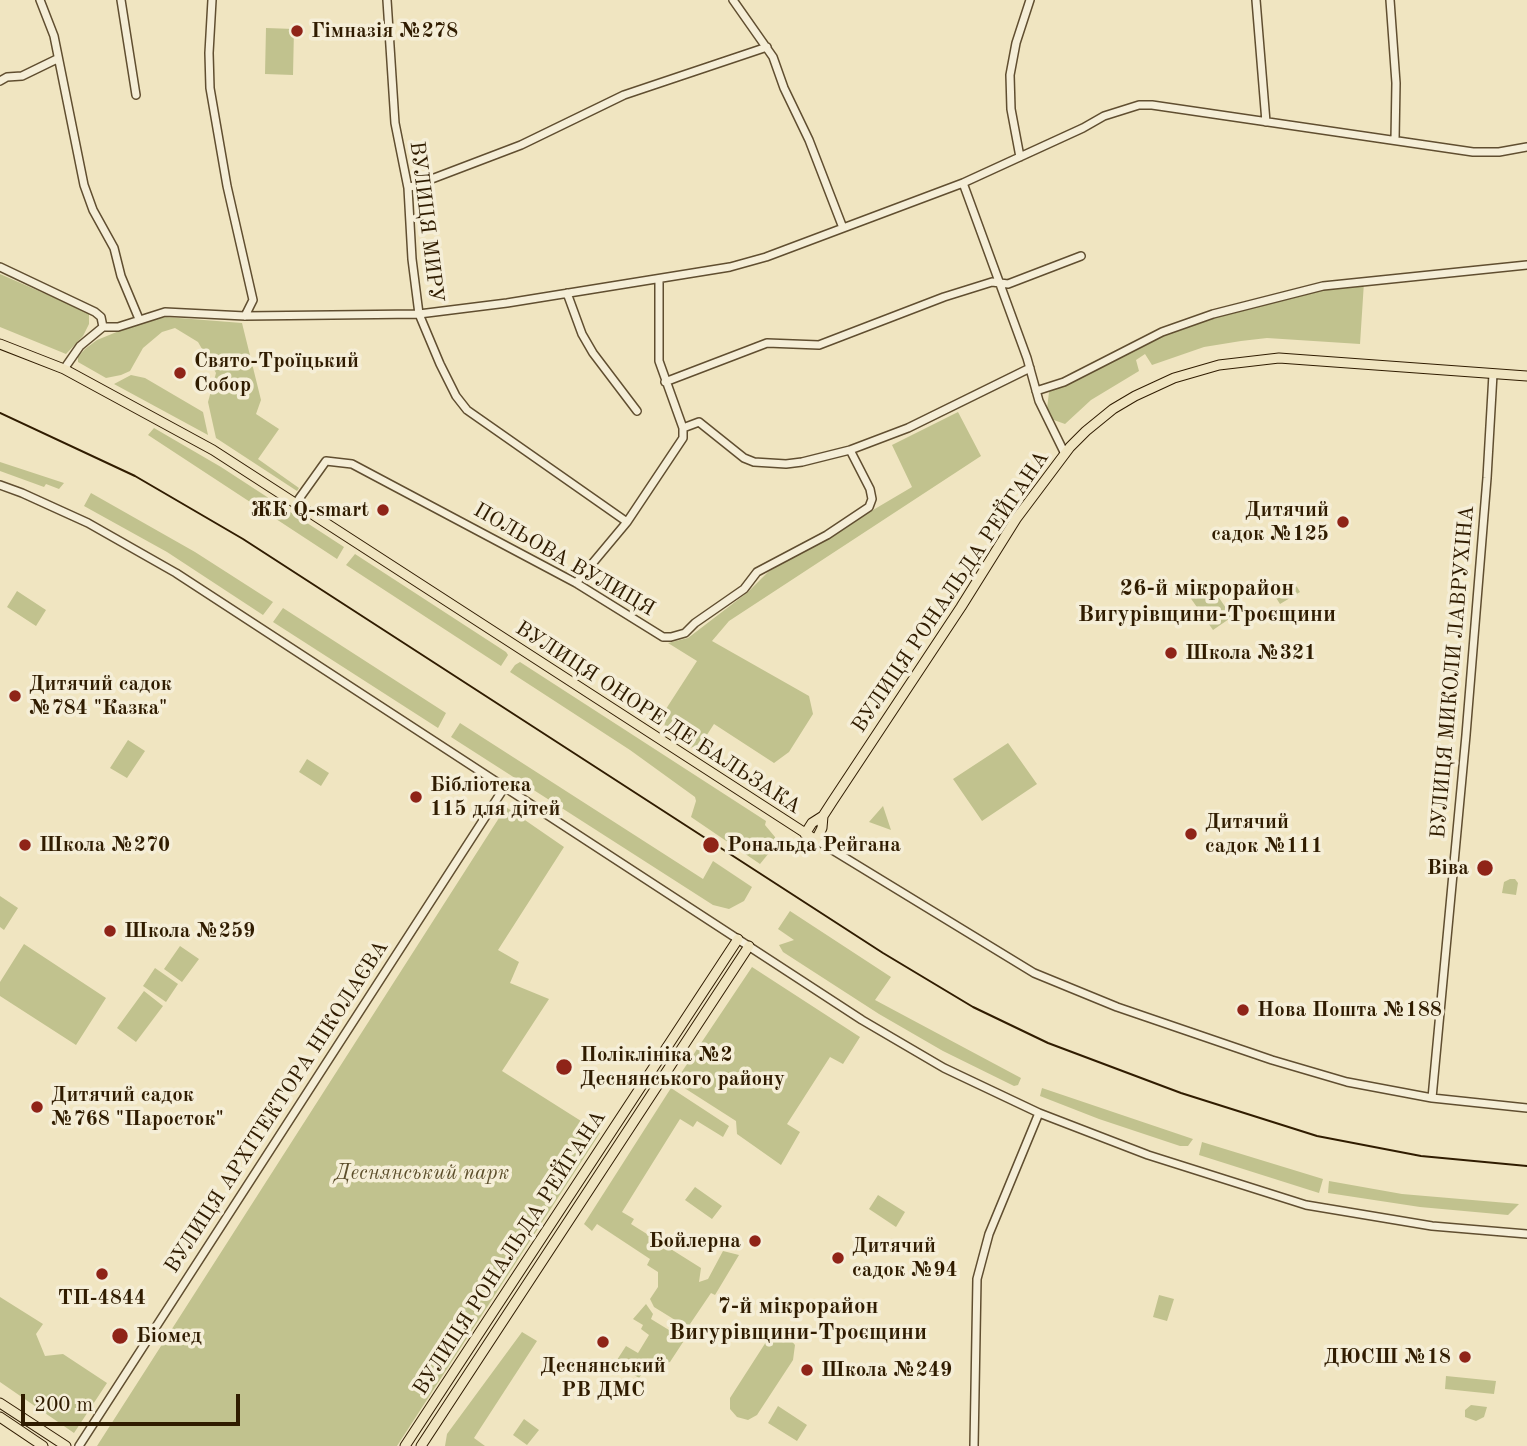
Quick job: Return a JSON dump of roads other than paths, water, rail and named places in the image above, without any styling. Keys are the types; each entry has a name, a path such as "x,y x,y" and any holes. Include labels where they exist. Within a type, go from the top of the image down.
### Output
{"main road":[{"name":"ВУЛИЦЯ ОНОРЕ ДЕ БАЛЬЗАКА","path":"0,344 64,369 213,450 816,841"},
{"name":"ВУЛИЦЯ РОНАЛЬДА РЕЙГАНА","path":"805,834 812,823 823,816 1016,519 1065,454 1086,431 1113,409 1174,378 1219,365 1286,358 1527,376"},
{"name":"ВУЛИЦЯ РОНАЛЬДА РЕЙГАНА","path":"816,841 822,828 823,816"},
{"name":"ВУЛИЦЯ РОНАЛЬДА РЕЙГАНА","path":"405,1446 738,939"},
{"name":"ВУЛИЦЯ РОНАЛЬДА РЕЙГАНА","path":"421,1446 749,946"},
{"path":"0,1403 66,1446"},
{"path":"0,1417 43,1446"}],"street":[{"path":"40,0 54,36 84,184 93,210 114,248 121,276 139,319"},
{"path":"121,0 136,95"},
{"path":"212,0 210,88 227,186 253,300 244,316"},
{"name":"ВУЛИЦЯ МИРУ","path":"387,0 395,123 408,188 412,259 419,314 456,396 467,410 627,522"},
{"path":"733,0 773,57 844,228"},
{"path":"1020,157 1011,109 1010,75 1016,43 1030,0"},
{"path":"1256,0 1266,122"},
{"path":"1390,0 1396,83 1395,140"},
{"path":"408,188 520,145 624,95 767,47"},
{"path":"0,82 7,77 22,76 57,59"},
{"path":"64,369 80,346 103,327 118,327 165,312 244,316 419,314 730,267 963,183 1104,116 1139,105 1473,152 1499,152 1527,147"},
{"path":"963,183 1000,282 1036,391 1065,454"},
{"path":"665,383 767,343 819,345 944,297 992,282 1008,284 1081,256"},
{"path":"1036,391 1064,382 1162,332 1213,314 1323,286 1527,265"},
{"path":"0,267 95,312 101,317 103,327"},
{"path":"576,583 627,522 683,438 683,428 659,362 659,279"},
{"path":"567,293 582,334 593,353 637,411"},
{"path":"683,428 699,422 744,458 754,462 794,463 850,450 908,428 1030,368"},
{"name":"ВУЛИЦЯ МИКОЛИ ЛАВРУХІНА","path":"1432,1098 1488,478 1493,374"},
{"name":"ПОЛЬОВА ВУЛИЦЯ","path":"296,503 326,461 352,464 576,583 663,637 685,633 744,589 757,572 827,534 869,507 872,499 870,489 850,450"},
{"path":"0,485 88,523 176,573 862,1020 944,1068 1039,1113 1148,1155 1306,1205 1432,1226 1527,1234"},
{"name":"ВУЛИЦЯ АРХІТЕКТОРА НІКОЛАЄВА","path":"79,1446 504,788"},
{"name":"ВУЛИЦЯ ОНОРЕ ДЕ БАЛЬЗАКА","path":"816,841 1048,979 1173,1027 1347,1082 1432,1098 1527,1108"},
{"path":"974,1446 977,1279 989,1234 1039,1113"}],"tram line":[{"path":"0,413 135,476 243,539 883,953 973,1007 1048,1043 1181,1093 1317,1136 1421,1156 1527,1166"}],"place":[{"name":"Гімназія №278","path":"297,31"},
{"name":"Свято-Троїцький Собор","path":"180,373"},
{"name":"ЖК Q-smart","path":"383,510"},
{"name":"Дитячий садок №125","path":"1343,522"},
{"name":"Школа №321","path":"1171,653"},
{"name":"Дитячий садок №784 \"Казка\"","path":"15,696"},
{"name":"Бібліотека 115 для дітей","path":"416,797"},
{"name":"Дитячий садок №111","path":"1191,834"},
{"name":"Школа №270","path":"25,845"},
{"name":"Рональда Рейгана","path":"711,845"},
{"name":"Віва","path":"1485,868"},
{"name":"Школа №259","path":"110,931"},
{"name":"Нова Пошта №188","path":"1243,1010"},
{"name":"Поліклініка №2 Деснянського району","path":"564,1067"},
{"name":"Дитячий садок №768 \"Паросток\"","path":"37,1107"},
{"name":"Бойлерна","path":"755,1241"},
{"name":"Дитячий садок №94","path":"838,1258"},
{"name":"ТП-4844","path":"102,1274"},
{"name":"Біомед","path":"120,1336"},
{"name":"Деснянський РВ ДМС","path":"603,1342"},
{"name":"ДЮСШ №18","path":"1465,1357"},
{"name":"Школа №249","path":"807,1370"}],"district":[{"name":"26-й мікрорайон Вигурівщини-Троєщини","path":"1207,602"},
{"name":"7-й мікрорайон Вигурівщини-Троєщини","path":"798,1320"}],"park label":[{"name":"Деснянський парк","path":"422,1173"}]}
